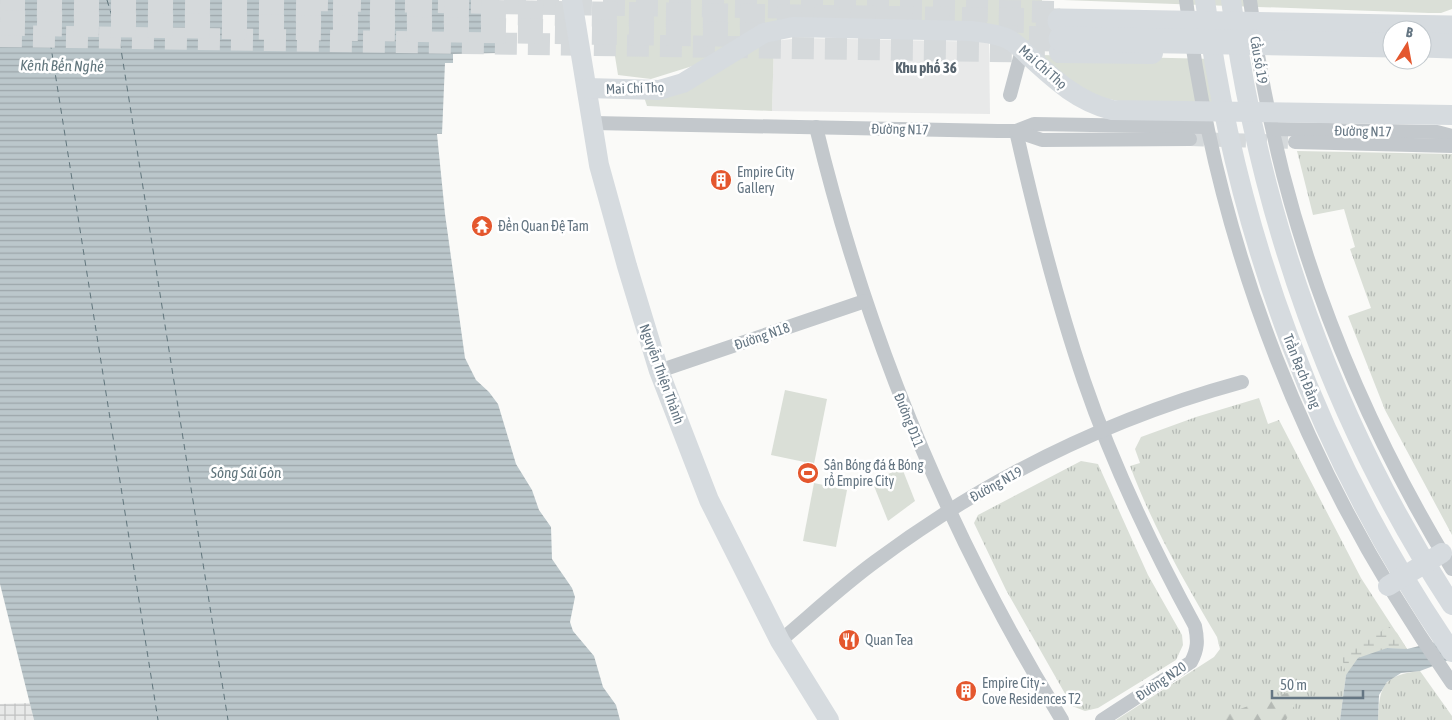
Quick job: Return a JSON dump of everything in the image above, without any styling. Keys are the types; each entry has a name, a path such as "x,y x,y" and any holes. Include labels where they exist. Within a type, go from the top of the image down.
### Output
{"highway":[{"path":"1061,31 1452,28"},
{"path":"1061,31 1382,44"},
{"path":"1432,45 1452,46"}],"main road":[{"path":"1061,31 1452,16"},
{"name":"Mai Chí Thọ","path":"1061,31 1382,55"},
{"path":"1432,57 1452,58"}],"street":[{"name":"Nguyễn Thiện Thành","path":"572,0 599,165 612,215 659,371 709,500 780,641 829,720"},
{"path":"1186,0 1240,256 1279,368 1300,419 1340,500 1396,582 1440,562"},
{"path":"1205,0 1212,122"},
{"name":"Cầu số 19","path":"1231,0 1265,123"},
{"name":"Cầu số 19","path":"1250,0 1265,123"},
{"name":"Mai Chí Thọ","path":"587,88 659,90 683,83 756,37 777,29 793,27 987,33 1008,39 1064,88 1096,106 1112,110 1452,115"},
{"path":"1010,95 1022,50"},
{"name":"Đường N17","path":"593,123 1016,131 1034,124 1212,122"},
{"name":"Trần Bạch Đằng","path":"1212,122 1245,208 1285,331 1318,411 1358,495 1396,582 1414,611 1452,652"},
{"name":"Đường N17","path":"1265,123 1437,132 1452,136"},
{"name":"Trần Bạch Đằng","path":"1265,123 1273,206 1290,264 1351,398 1388,494 1440,562 1448,599"},
{"name":"Đường D11","path":"816,127 841,227 865,301 907,415 948,511 991,596 1062,720"},
{"path":"1016,131 1042,140 1190,139"},
{"path":"1016,131 1050,272 1084,382 1103,430"},
{"path":"1295,142 1452,146"},
{"name":"Đường N18","path":"659,371 865,301"},
{"name":"Đường N19","path":"780,641 875,561 948,511 1023,468 1103,430 1154,409 1242,382"},
{"path":"1300,419 1351,398"},
{"name":"Đường N20","path":"1102,720 1190,662 1198,644 1195,626 1142,523 1103,430"},
{"path":"1414,611 1452,683"}],"shaded area":[{"path":"800,38 989,42 990,114 772,111 774,41"},
{"path":"30,703 34,720 0,720 0,704"}],"green space":[{"path":"606,0 1042,0 1041,55 1215,59 1216,102 1128,103 1079,93 1009,32 807,22 699,64 651,79 618,75"},
{"path":"1063,0 1452,0 1452,9 1441,13 1429,13"},
{"path":"774,41 772,111 647,106 644,97 766,42"},
{"path":"1297,151 1452,154 1452,535 1385,410 1348,316 1371,308 1350,249 1355,247 1344,209 1313,215"},
{"path":"785,390 827,399 814,464 771,455"},
{"path":"1259,398 1268,424 1279,420 1361,578 1407,649 1387,648 1346,675 1340,720 1116,720 1214,657 1220,649 1217,637 1170,553 1139,489 1130,466 1140,463 1135,449 1141,437 1196,417"},
{"path":"1081,461 1098,464 1148,575 1182,635 1183,645 1176,660 1098,708 1085,711 1072,706 1006,590 974,523 978,515"},
{"path":"902,468 915,501 888,521 872,481"},
{"path":"814,483 847,490 836,547 803,541"},
{"path":"1388,626 1397,633 1407,649 1387,648 1358,658 1346,675 1342,657 1348,649 1353,644"},
{"path":"1420,671 1452,716 1452,720 1378,720 1380,698 1386,684 1398,675"},
{"path":"1291,692 1297,701 1286,720 1208,720 1270,698"}],"water":[{"name":"Sông Sài Gòn","path":"0,0 499,0 499,53 453,54 453,63 445,63 442,134 437,134 445,214 465,358 476,380 498,404 516,464 532,490 539,510 551,527 552,559 572,588 575,597 570,622 573,631 594,656 603,687 616,705 620,720 34,720 0,584"},
{"path":"1452,638 1452,659 1420,671 1401,673 1387,682 1379,695 1378,720 1340,720 1346,675 1358,658 1387,648 1407,649"}],"ferry route":[{"path":"40,0 47,22 158,720"},
{"path":"107,0 120,43 228,720"}],"tunnel":[{"path":"306,0 1061,12"},
{"path":"0,5 1060,21"},
{"path":"0,23 777,35"},
{"path":"0,36 1060,52"},
{"path":"992,38 1061,39"},
{"path":"1190,139 1295,142"}],"place":[{"name":"Empire City Gallery","path":"721,180"},
{"name":"Đền Quan Đệ Tam","path":"482,226"},
{"name":"Sân Bóng đá & Bóng rổ Empire City","path":"808,473"},
{"name":"Quan Tea","path":"849,640"},
{"name":"Empire City - Cove Residences T2","path":"966,691"}],"district":[{"name":"Khu phố 36","path":"926,68"}],"water label":[{"name":"Kênh Bến Nghé","path":"62,66"}]}
